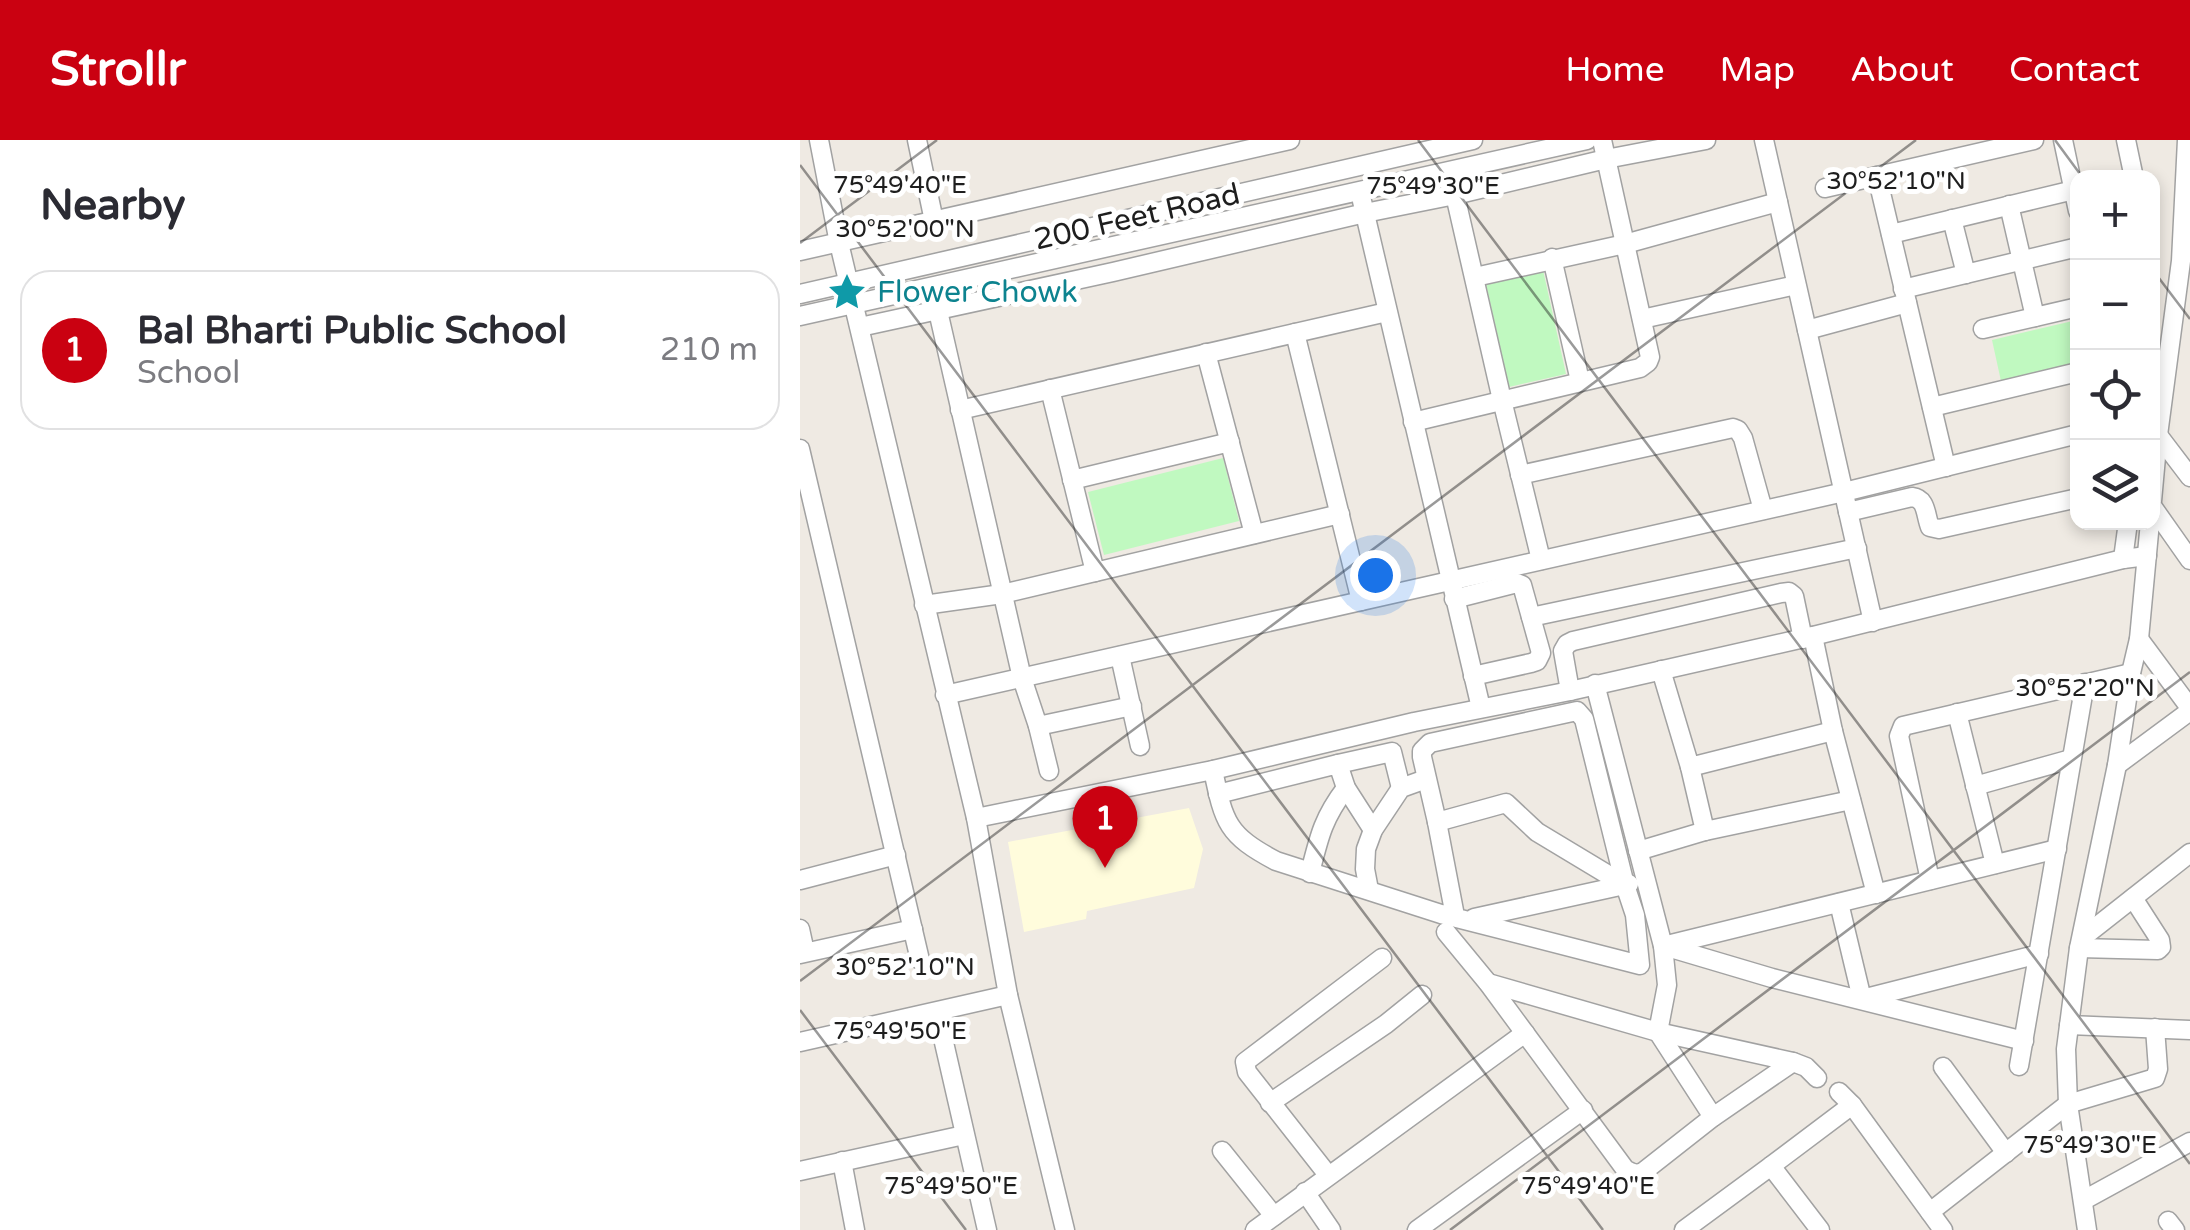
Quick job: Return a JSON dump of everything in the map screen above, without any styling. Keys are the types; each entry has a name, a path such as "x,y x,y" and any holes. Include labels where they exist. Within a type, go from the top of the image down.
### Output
{"street":[{"path":"819,140 839,242 976,818 1008,995 1065,1230"},
{"path":"917,140 934,221"},
{"path":"801,245 839,242 1290,140"},
{"name":"200 Feet Road","path":"800,294 1473,140"},
{"path":"800,316 1587,140"},
{"path":"860,327 1455,195 1604,150 1706,140"},
{"path":"1764,140 1873,622"},
{"path":"1824,188 2034,140"},
{"path":"2063,140 2070,170"},
{"path":"2126,140 2132,170"},
{"path":"2160,423 2185,267 2187,140"},
{"path":"1413,422 1640,368 1648,362 1604,150"},
{"path":"1878,176 1946,467"},
{"path":"1360,191 1481,708"},
{"path":"1892,234 2070,191"},
{"path":"1455,195 1541,560"},
{"path":"1475,277 1625,244 1778,202"},
{"path":"2009,206 2036,317"},
{"path":"1952,219 1966,274"},
{"path":"1807,330 1966,274 2070,248"},
{"path":"1552,258 1580,381"},
{"path":"1642,319 1796,285"},
{"path":"1984,329 2070,309"},
{"path":"938,311 1022,678 1049,771"},
{"path":"960,410 1387,312"},
{"path":"1295,333 1361,601"},
{"path":"1206,353 1254,534"},
{"path":"1932,407 2070,374"},
{"path":"1050,390 1095,572"},
{"path":"1520,475 1733,428 1743,438 1763,510"},
{"path":"1452,591 1541,560 2070,436"},
{"path":"2160,438 2190,477"},
{"path":"1072,480 1230,442"},
{"path":"800,449 806,499 920,960"},
{"path":"1848,512 1918,498 1930,526 1939,529 2070,500"},
{"path":"924,605 1002,594 1340,514"},
{"path":"2160,516 2190,560"},
{"path":"2124,559 2127,530"},
{"path":"2087,1230 2068,1104 2069,1025 2080,943 2118,765 2139,639 2149,530"},
{"path":"1531,617 1856,548"},
{"path":"976,818 1570,691 2147,556"},
{"path":"946,695 1361,601 1517,583 1524,588 1541,654 1537,661 1473,676"},
{"path":"1570,691 1563,651 1573,641 1789,592 1794,596 1808,637 1876,894"},
{"path":"2118,765 2190,710 2139,639"},
{"path":"1120,656 1140,746"},
{"path":"1660,670 1705,831"},
{"path":"1930,880 1899,731 1908,724 2132,673"},
{"path":"2019,1066 2086,683"},
{"path":"1595,684 1663,946 1667,986 1658,1032 1714,1117"},
{"path":"1038,726 1132,706"},
{"path":"1213,770 1218,794 1229,826 1257,851 1276,861 1456,923 1640,965 1636,914 1625,885 1584,720 1577,712 1218,794"},
{"path":"1957,713 1995,864"},
{"path":"1690,767 1833,731"},
{"path":"1426,746 1422,758 1456,923 1488,983 1625,1170 1637,1174 1793,1062"},
{"path":"1392,752 1401,788"},
{"path":"1975,786 2071,759"},
{"path":"1338,764 1346,788 1373,830"},
{"path":"1368,890 1366,850 1373,830 1401,788 1426,779"},
{"path":"1310,873 1329,810 1346,788"},
{"path":"1638,851 1705,831 1851,800"},
{"path":"1437,822 1506,803 1537,832 1625,885"},
{"path":"1663,946 2057,849"},
{"path":"2080,943 2190,853"},
{"path":"800,880 896,854"},
{"path":"1456,923 1646,881"},
{"path":"2080,943 2158,950 2160,940 2132,898"},
{"path":"1839,903 1862,999"},
{"path":"800,929 803,953 913,929"},
{"path":"1663,946 1772,978 2024,1041"},
{"path":"1862,999 2039,954"},
{"path":"1328,1175 1246,1072 1245,1062 1382,958"},
{"path":"1488,983 1658,1032 1793,1062 1806,1067 1817,1078"},
{"path":"800,1042 1008,995"},
{"path":"1270,1103 1422,995"},
{"path":"936,1012 986,1230"},
{"path":"2069,1025 2190,1030"},
{"path":"1930,1212 2068,1104 2154,1078 2158,1069 2155,1028"},
{"path":"1254,1230 1525,1033"},
{"path":"1943,1067 2006,1153"},
{"path":"1693,1227 1772,1166 1845,1099 1943,1230"},
{"path":"1417,1230 1583,1110"},
{"path":"800,1171 964,1135"},
{"path":"2084,1200 2190,1142"},
{"path":"1222,1151 1274,1216"},
{"path":"842,1161 855,1230"},
{"path":"1772,1166 1820,1230"},
{"path":"1305,1192 1331,1230"}],"shaded area":[{"path":"1189,808 1203,849 1194,888 1087,911 1086,919 1024,932 1008,842"}],"green space":[{"path":"1543,270 1566,374 1509,387 1486,284"},
{"path":"2070,322 2070,365 2001,381 1992,340"},
{"path":"1223,458 1239,521 1104,555 1088,492"}],"place":[{"name":"Flower Chowk","path":"847,292"},
{"name":"Bal Bharti Public School","path":"1105,868"}]}
